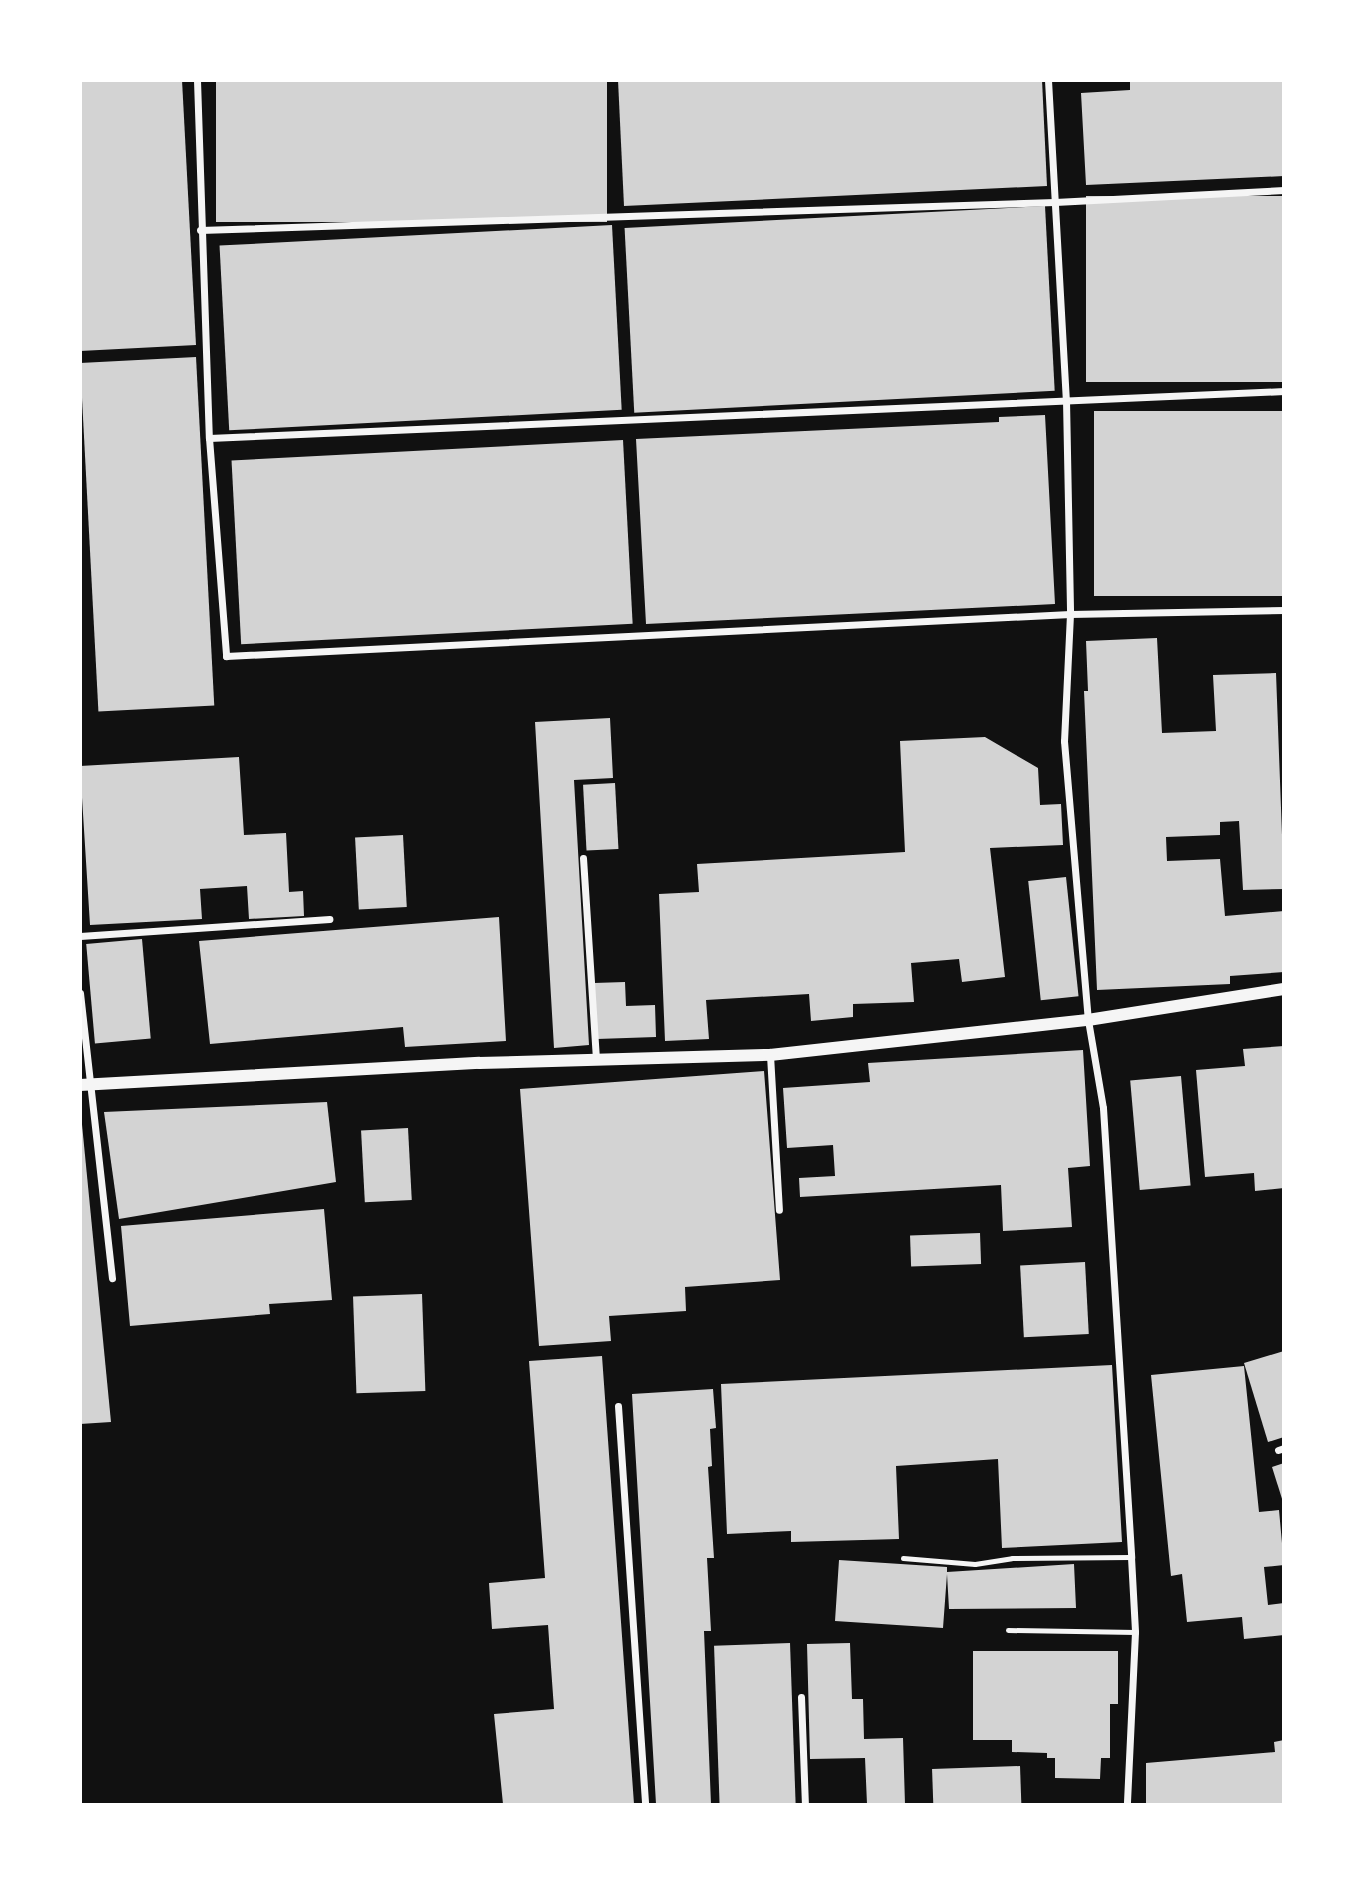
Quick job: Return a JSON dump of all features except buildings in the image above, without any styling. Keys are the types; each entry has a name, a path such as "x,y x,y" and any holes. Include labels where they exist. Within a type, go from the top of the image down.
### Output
{"street":[{"path":"197,80 209,438 226,656 1070,614 1283,610"},
{"path":"1048,80 1066,400 1070,614 1064,741 1088,1020 1103,1108 1132,1557 1135,1632 1127,1804"},
{"path":"200,230 1055,202 1283,190"},
{"path":"209,438 1283,391"},
{"path":"583,858 596,1060"},
{"path":"80,936 328,919"},
{"path":"87,1084 596,1060 770,1055 1088,1020 1283,989"},
{"path":"80,993 87,1084 112,1278"},
{"path":"770,1055 779,1210"},
{"path":"618,1406 645,1804"},
{"path":"801,1697 805,1804"}],"lane":[{"path":"903,1558 975,1564 1012,1558 1132,1557"},
{"path":"1008,1630 1135,1632"}]}
